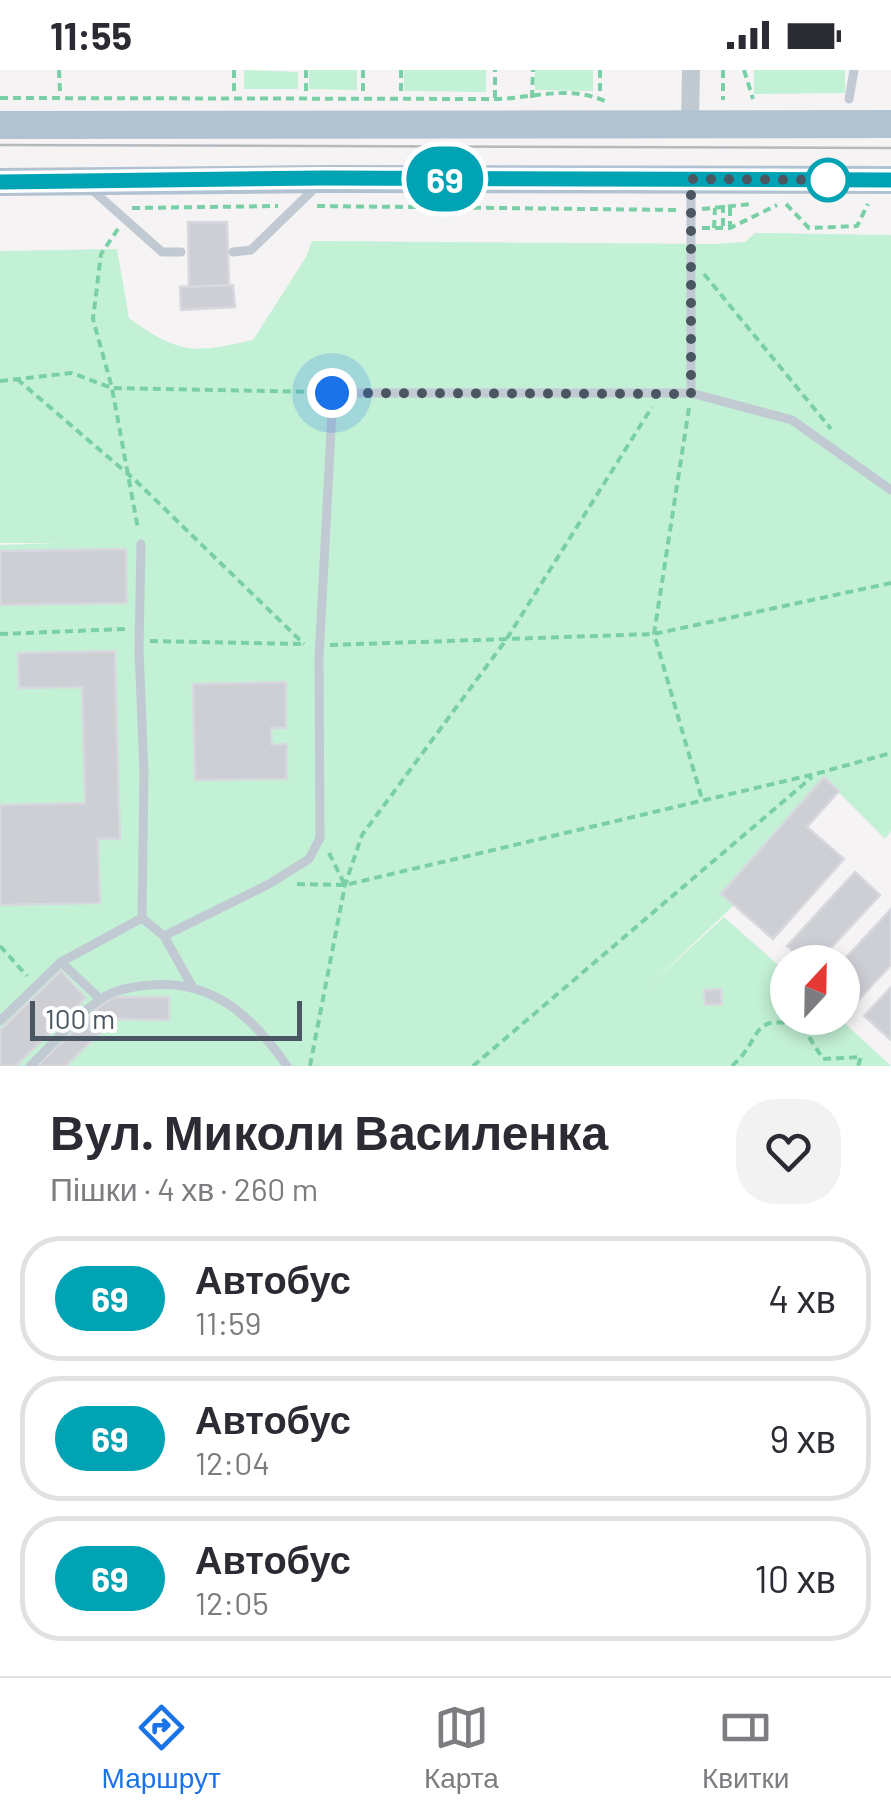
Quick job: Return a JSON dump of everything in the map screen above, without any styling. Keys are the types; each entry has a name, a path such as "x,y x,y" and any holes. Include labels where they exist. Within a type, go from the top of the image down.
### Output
{"main road":[{"path":"0,125 690,112 891,124"},
{"path":"0,182 324,178 891,180"}],"street":[{"path":"690,70 690,112"}],"lane":[{"path":"849,100 854,70"},
{"path":"232,252 251,250 324,178"},
{"path":"691,179 691,394"},
{"path":"84,181 162,252 182,252"},
{"path":"164,936 269,884 309,859 320,838 320,645 332,393 691,394 792,420 891,490"},
{"path":"141,544 142,918"},
{"path":"142,918 164,936 192,988"},
{"path":"0,1020 61,962 142,918"},
{"path":"61,962 100,999"},
{"path":"30,1066 100,999 118,990 168,982 232,1004 266,1036 287,1066"}],"path":[{"path":"59,70 60,92"},
{"path":"234,70 234,91"},
{"path":"306,70 306,93"},
{"path":"363,70 363,94"},
{"path":"401,70 401,95"},
{"path":"495,98 496,70"},
{"path":"532,96 533,70"},
{"path":"600,70 600,94"},
{"path":"722,70 722,103"},
{"path":"744,70 751,100 769,102"},
{"path":"0,98 499,100 584,92 617,106"},
{"path":"690,112 730,102"},
{"path":"723,197 723,228"},
{"path":"112,208 690,210 779,202 788,205 808,228 856,226 867,205"},
{"path":"690,228 730,228 776,205"},
{"path":"714,228 715,206"},
{"path":"730,206 730,228"},
{"path":"124,219 101,254 93,319 112,388 141,544"},
{"path":"691,257 840,441"},
{"path":"0,381 72,374 112,388 332,393"},
{"path":"18,379 128,475 304,644"},
{"path":"691,394 654,634 702,800"},
{"path":"310,1066 345,885 362,835 506,640 660,395"},
{"path":"0,634 126,629 139,641 320,645 654,634 891,583"},
{"path":"269,884 345,885 891,753"},
{"path":"473,1066 815,774"},
{"path":"320,838 345,885"},
{"path":"0,946 36,986"},
{"path":"732,1066 745,1055 757,1032 769,1021 802,1026 823,1059 861,1056 858,1066"}],"green space":[{"path":"244,70 298,72 298,89 244,89"},
{"path":"309,70 357,70 357,90 309,89"},
{"path":"404,70 486,70 486,92 404,91"},
{"path":"535,70 593,70 593,91 535,90"},
{"path":"754,70 845,70 845,93 754,94"},
{"path":"755,233 891,235 891,831 885,839 824,778 721,893 734,905 648,987 724,917 770,958 770,1035 857,1035 891,1066 0,1066 0,545 58,543 0,543 0,251 117,249 129,318 161,339 201,349 253,340 306,257 312,241 745,242"}],"building":[{"path":"188,222 227,222 229,285 189,287"},
{"path":"233,285 235,307 181,310 180,287"},
{"path":"126,549 127,603 0,605 0,551"},
{"path":"115,651 120,839 98,839 100,903 0,905 0,805 85,803 82,687 19,688 18,653"},
{"path":"286,682 286,728 271,728 272,745 287,744 287,779 195,780 193,684"},
{"path":"824,777 839,791 807,827 844,859 773,939 721,894"},
{"path":"855,872 880,895 834,945 788,945"},
{"path":"891,909 891,965 860,998 860,945"},
{"path":"61,971 86,998 16,1066 0,1066 0,1030"},
{"path":"891,987 891,1040 864,1016"},
{"path":"721,989 722,1004 705,1005 704,990"},
{"path":"115,997 169,997 169,1020 114,1019 66,1066 37,1066 103,1003"}],"tram line":[{"path":"0,145 891,148"}],"bus line":[{"name":"69","path":"0,182 324,178 891,180"}],"route":[{"path":"332,393 691,394 691,179 828,180"}]}
